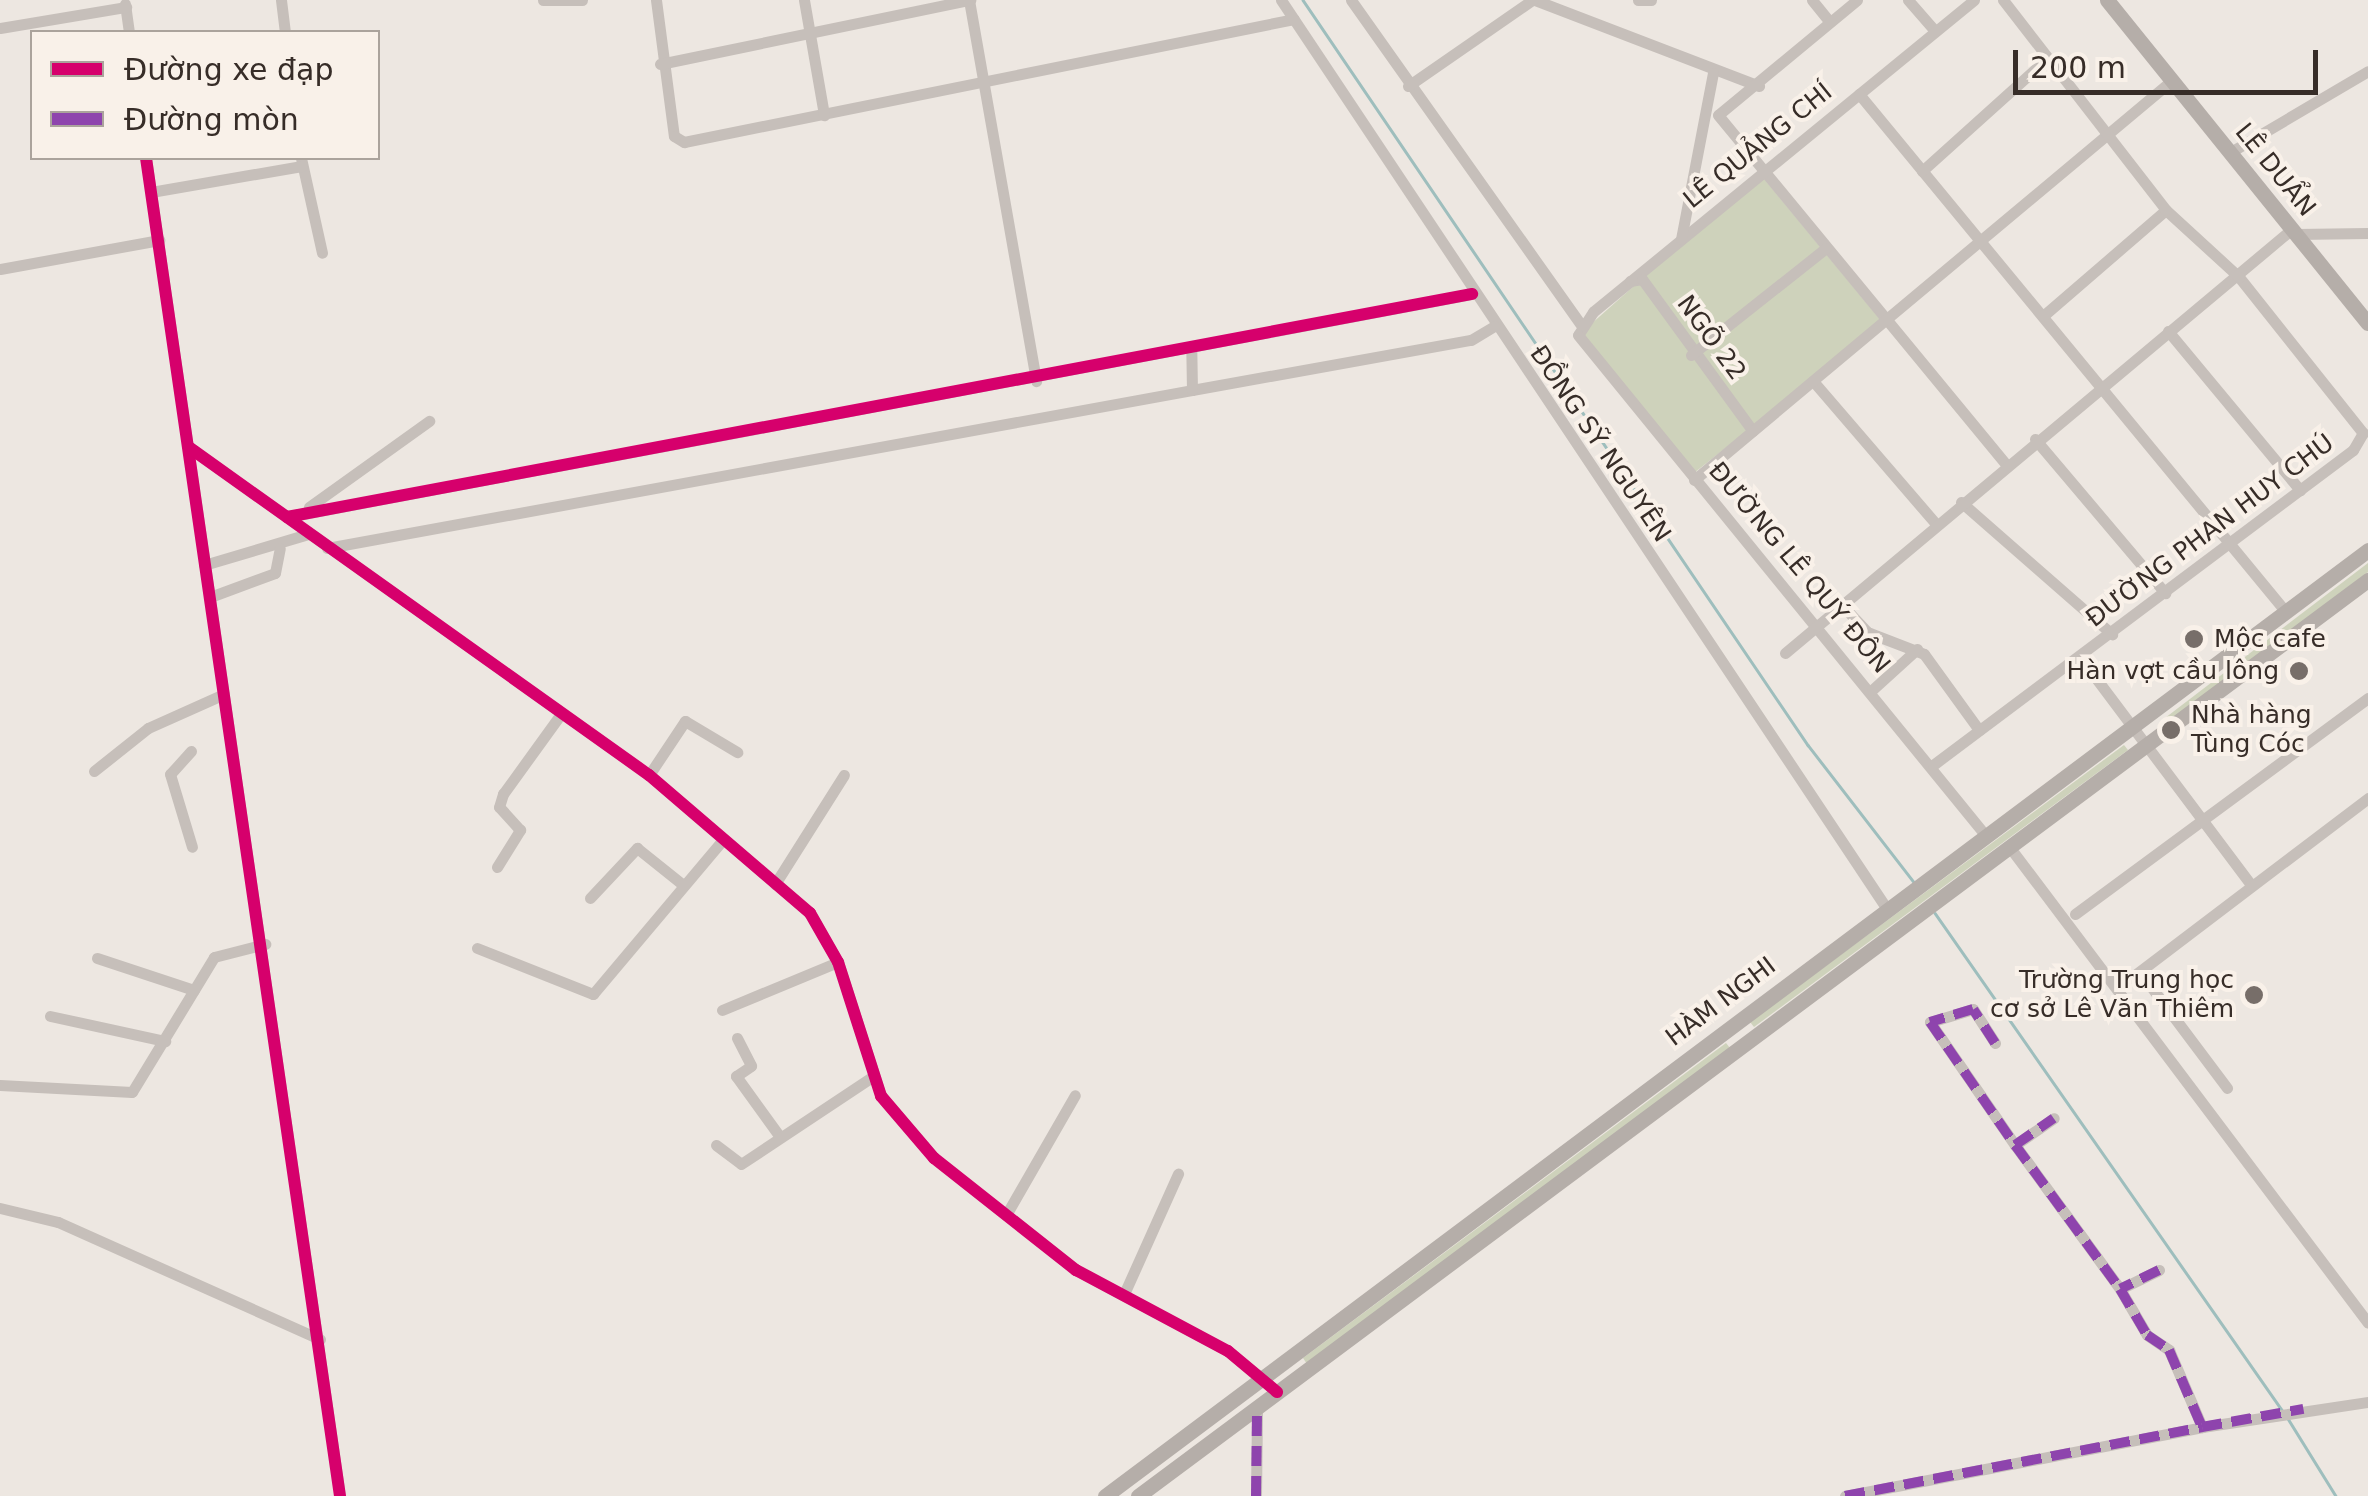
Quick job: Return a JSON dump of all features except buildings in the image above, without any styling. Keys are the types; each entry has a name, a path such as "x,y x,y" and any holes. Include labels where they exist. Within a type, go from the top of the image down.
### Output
{"main road":[{"name":"LÊ DUẨN","path":"2107,0 2368,322"},
{"name":"HÀM NGHI","path":"1105,1496 2368,550"},
{"name":"HÀM NGHI","path":"1138,1496 2148,748 2368,580"}],"street":[{"path":"281,0 285,30"},
{"path":"542,0 582,0"},
{"path":"656,0 660,64 674,136 684,142 984,85 1294,19"},
{"path":"804,0 824,115"},
{"path":"660,64 808,37 970,0 1036,381"},
{"name":"ĐỒNG SỸ NGUYÊN","path":"1281,0 1472,294 1888,909"},
{"name":"ĐƯỜNG LÊ QUÝ ĐÔN","path":"1351,0 1460,162 1581,328 1584,349 1872,690 1986,836"},
{"path":"1408,86 1533,0 1712,73 1758,86"},
{"path":"1638,0 1651,0"},
{"path":"1812,0 1830,21"},
{"path":"1858,0 1718,115 2006,464"},
{"path":"1908,0 1934,31"},
{"name":"LÊ QUẢNG CHÍ","path":"1581,328 1681,238 1974,0"},
{"path":"2003,0 2044,62 2166,210 2238,278"},
{"path":"0,28 125,4 130,30"},
{"path":"1922,171 2044,62"},
{"path":"2228,153 2368,71"},
{"path":"1681,238 1712,73"},
{"path":"1694,480 2170,82"},
{"path":"1858,94 2286,612"},
{"path":"146,160 204,565 265,944 340,1496"},
{"path":"151,192 301,162 322,253"},
{"path":"2043,316 2166,210"},
{"path":"1785,653 2100,386 2294,232 2368,233"},
{"path":"0,269 159,240"},
{"path":"1691,355 1826,248"},
{"name":"ĐƯỜNG PHAN HUY CHÚ","path":"1932,764 2080,658 2300,490 2362,433 2238,278"},
{"name":"NGÕ 22","path":"1630,281 1642,279 1691,355 1753,431"},
{"path":"309,507 1036,381 1472,294"},
{"path":"327,548 1195,384 1470,340 1494,326"},
{"path":"2168,331 2300,490"},
{"path":"1190,351 1195,384"},
{"path":"1813,381 1936,524"},
{"path":"287,517 309,507 429,422"},
{"path":"2035,440 2165,593"},
{"path":"190,448 649,775 810,913 838,962 872,1077 934,1158 1006,1215 1124,1294 1264,1378 1277,1392"},
{"path":"1961,502 2112,634"},
{"path":"204,565 280,548 308,534"},
{"path":"210,598 275,573 280,548"},
{"path":"1842,605 1867,632 1917,649 1979,730"},
{"path":"1872,690 1917,649"},
{"path":"2080,658 2252,886"},
{"path":"94,771 148,728 224,694"},
{"path":"2075,914 2206,824 2368,698"},
{"path":"497,866 520,830 499,807 503,794 561,714"},
{"path":"649,775 685,721 737,752"},
{"path":"191,751 170,774 192,846"},
{"path":"775,884 844,775"},
{"path":"2226,1088 2135,975 2368,798"},
{"path":"477,948 588,996 722,841"},
{"path":"590,898 637,848 682,884"},
{"path":"2010,848 2368,1324"},
{"path":"0,1085 132,1092 214,957 265,944"},
{"path":"97,958 194,990"},
{"path":"722,1010 838,962"},
{"path":"1995,1043 1973,1009 1930,1022 2120,1289 2147,1335 2169,1350 2202,1426"},
{"path":"50,1016 165,1041"},
{"path":"737,1038 751,1066 736,1076 780,1137"},
{"path":"716,1145 741,1164 872,1077"},
{"path":"1006,1215 1075,1095"},
{"path":"2015,1145 2054,1118"},
{"path":"1124,1294 1178,1174"},
{"path":"0,1208 58,1222 320,1339"},
{"path":"2120,1289 2159,1270"},
{"path":"1845,1496 2202,1426 2368,1402"},
{"path":"1256,1408 1256,1496"}],"green space":[{"path":"1760,174 1883,323 1694,473 1581,333"},
{"path":"2368,563 2368,572 2169,724 2165,718"},
{"path":"2124,745 2128,750 1754,1027 1750,1022"},
{"path":"1726,1043 1730,1048 1307,1364 1303,1358"}],"waterway":[{"path":"1303,0 1808,745 1913,881"},
{"path":"1935,913 2282,1410"},
{"path":"2287,1417 2336,1496"}],"marked path":[{"path":"1995,1043 1973,1009 1930,1022 2015,1145 2054,1118"},
{"path":"2015,1145 2120,1289"},
{"path":"2159,1270 2120,1289 2147,1335 2169,1350 2202,1427 2303,1409"},
{"path":"1256,1496 1257,1408"},
{"path":"1845,1496 2202,1427"}],"cycle path":[{"path":"146,160 340,1496"},
{"path":"287,517 1472,294"},
{"path":"190,448 649,775 810,913 838,962 881,1096 934,1158 1076,1270 1228,1351 1277,1392"}],"place":[{"name":"Mộc cafe","path":"2194,639"},
{"name":"Hàn vợt cầu lông","path":"2299,671"},
{"name":"Nhà hàng Tùng Cóc","path":"2171,730"},
{"name":"Trường Trung học cơ sở Lê Văn Thiêm","path":"2254,995"}]}
